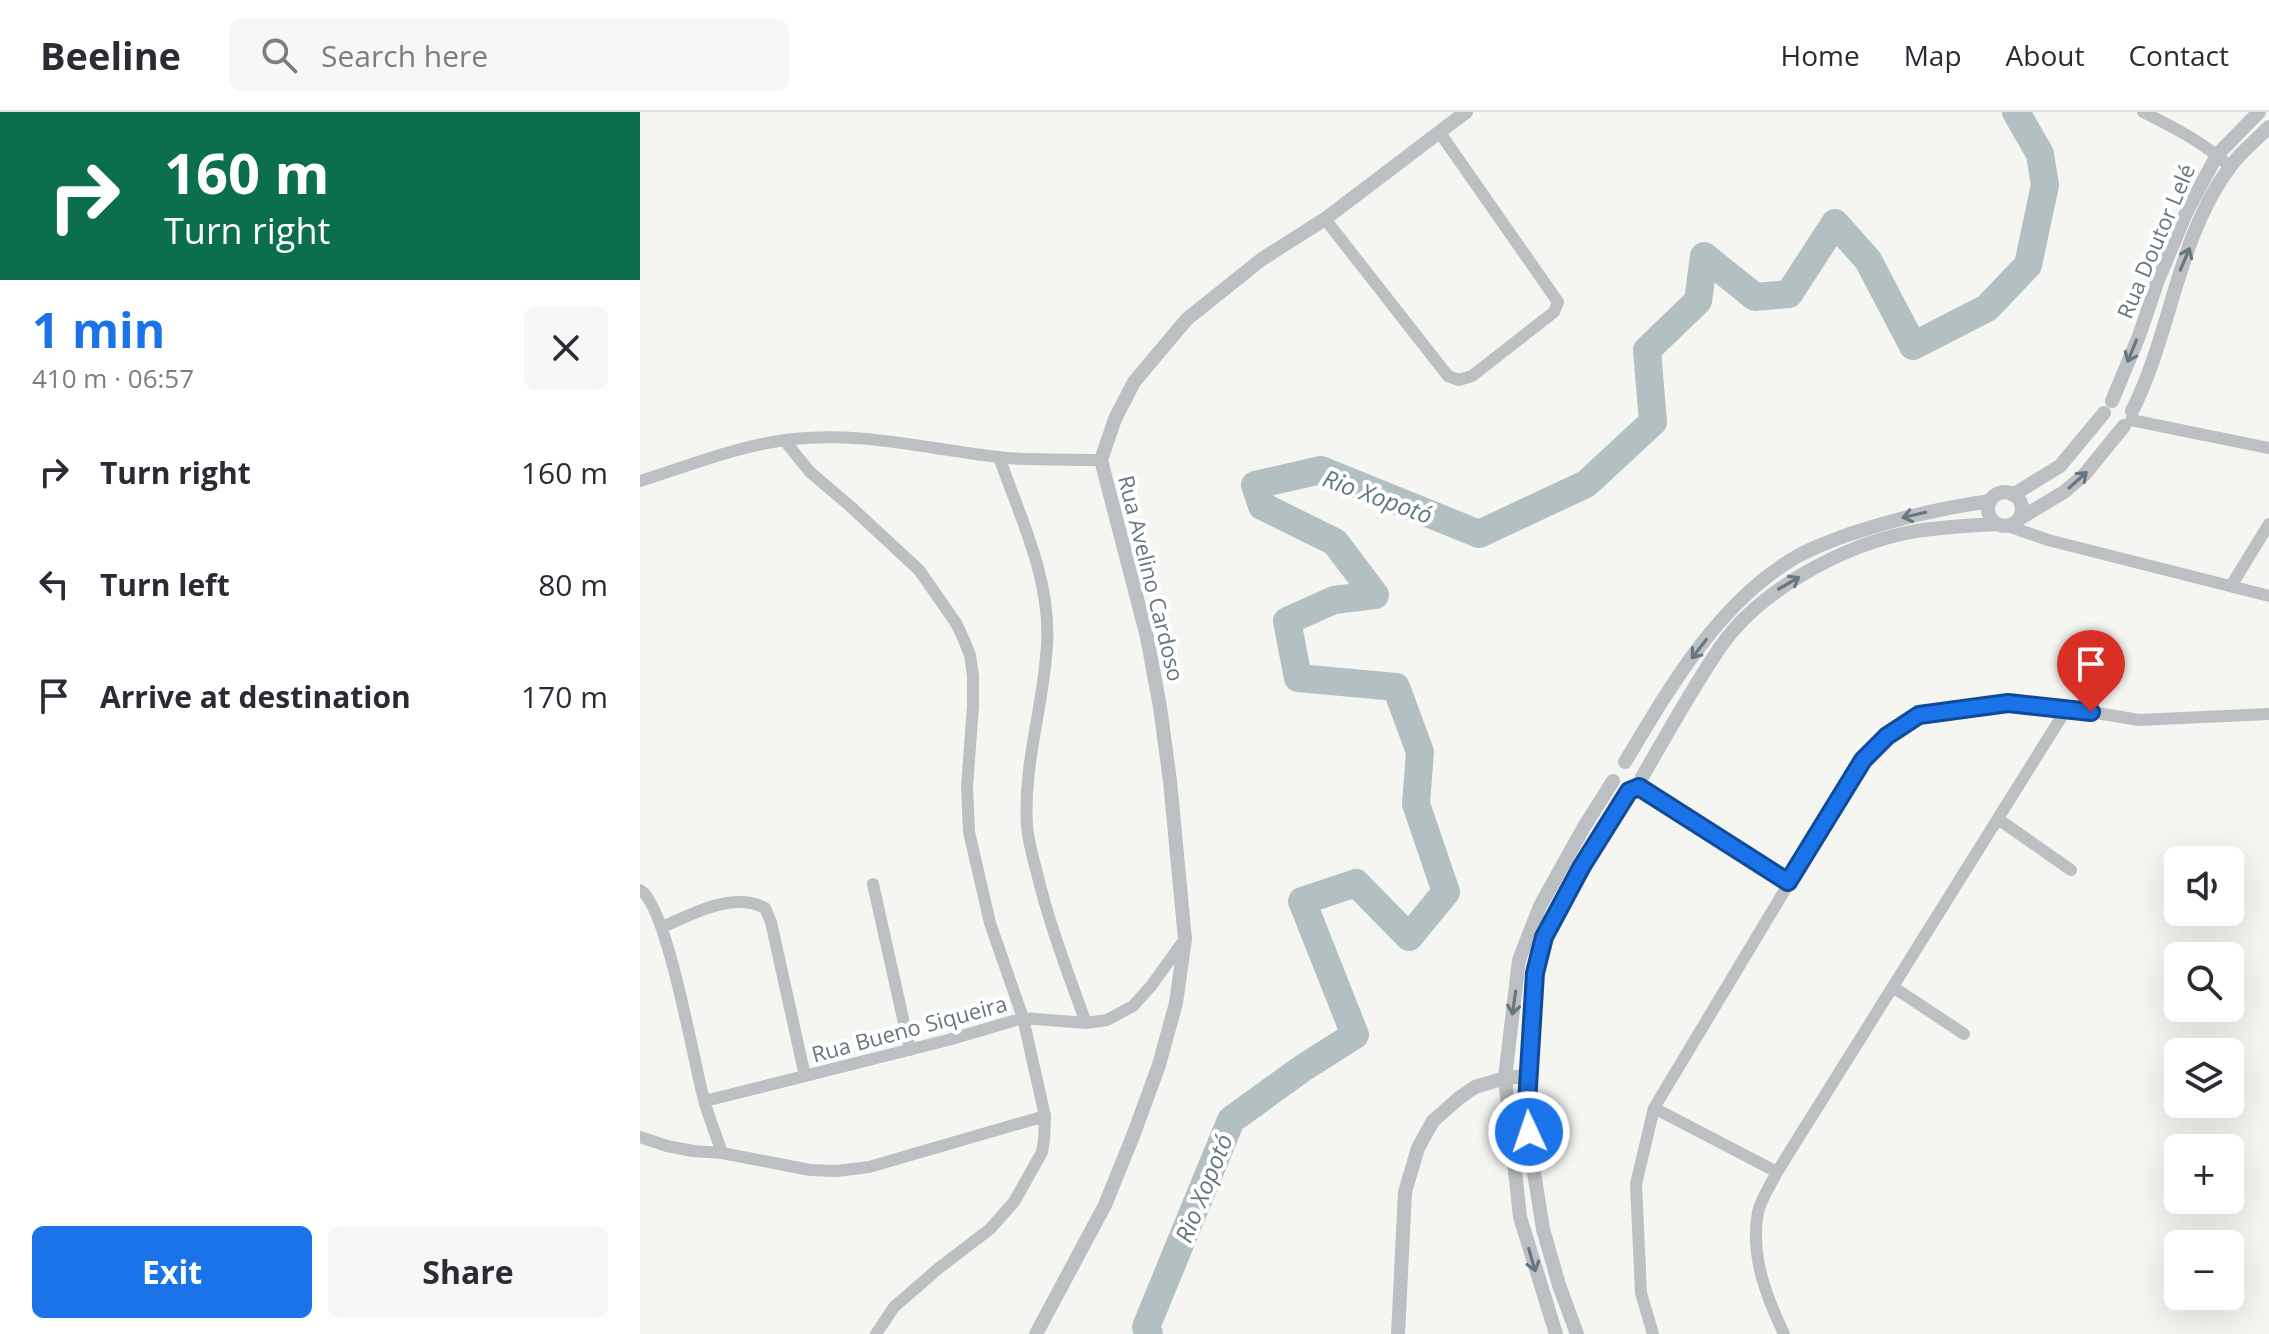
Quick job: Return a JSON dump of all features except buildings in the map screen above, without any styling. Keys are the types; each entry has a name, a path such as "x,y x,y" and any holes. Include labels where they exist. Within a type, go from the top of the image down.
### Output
{"street":[{"name":"Rua Avelino Cardoso","path":"1036,1334 1105,1205 1133,1136 1159,1065 1176,1003 1185,939 1160,707 1147,637 1101,460 1115,419 1134,382 1187,319 1262,259 1325,219 1466,112"},
{"path":"2143,112 2217,155 2230,167"},
{"name":"Rua Doutor Lelé","path":"2013,495 2060,466 2108,407 2187,211 2217,155 2259,112"},
{"name":"Rua Doutor Lelé","path":"1577,1334 1543,1229 1527,1103 1535,973 1544,937 1582,866 1637,785 1722,644 1775,591 1846,554 1910,533 2008,523 2064,492 2084,475 2129,419 2145,386 2179,272 2208,204 2230,167 2269,127"},
{"path":"1325,219 1443,371 1453,379 1472,376 1554,312 1558,302 1440,133"},
{"path":"2129,419 2130,406 2122,400 2108,407 2107,422 2111,426 2129,419 2269,448"},
{"path":"640,481 784,440 848,438 999,457 1101,460"},
{"path":"784,440 810,472 919,570 943,603 970,655 973,706 967,787 969,832 990,923 1023,1018 1045,1116 1042,1152 1014,1202 990,1229 894,1307 876,1334"},
{"path":"999,457 1035,558 1048,629 1045,670 1028,771 1027,827 1047,913 1086,1023"},
{"path":"1556,1334 1520,1217 1505,1078 1519,960 1540,906 1613,781 1615,769 1625,762 1660,704 1707,638 1753,588 1791,560 1821,545 1888,521 1946,507 1990,501 2000,493 2013,495 2022,508 2008,523"},
{"path":"1990,501 1989,514 2048,540 2269,596"},
{"path":"2231,586 2269,524"},
{"path":"1653,1334 1641,1293 1636,1184 1654,1108 1863,760 1887,736 1919,715 2008,703 2067,708 2139,720 2269,714"},
{"path":"1784,1334 1770,1305 1755,1254 1759,1210 1777,1172 2067,708"},
{"path":"1625,762 1638,767 1637,785"},
{"path":"1613,781 1619,789 1637,785 1788,882"},
{"path":"1998,819 2071,870"},
{"path":"873,884 910,1050"},
{"path":"640,890 648,895 663,927 705,1101 722,1153"},
{"path":"663,927 706,909 735,902 762,906 771,922 805,1076"},
{"name":"Rua Bueno Siqueira","path":"705,1101 910,1050 1023,1018 1086,1023 1107,1020 1133,1006 1185,939"},
{"path":"1893,987 1964,1034"},
{"path":"1398,1334 1405,1192 1418,1148 1433,1121 1475,1087 1505,1078 1528,1076"},
{"path":"1475,1087 1527,1103"},
{"path":"1654,1108 1777,1172"},
{"path":"640,1137 667,1146 810,1170 837,1171 869,1167 1045,1116"}],"waterway":[{"name":"Rio Xopotó","path":"1149,1334 1146,1327 1231,1120 1355,1035 1302,901 1356,883 1409,937 1446,892 1416,804 1420,752 1396,687 1298,678 1287,621 1334,600 1375,595 1335,542 1262,506 1255,485 1321,470 1479,534 1586,484 1653,422 1647,350 1698,301 1704,256 1755,297 1789,294 1835,223 1868,260 1913,346 1987,308 2028,265 2045,185 2040,154 2016,112"}],"route":[{"path":"1529,1132 1527,1103 1535,973 1544,937 1582,866 1629,791 1639,787 1788,882 1863,760 1887,736 1919,715 2008,703 2091,712"}]}
